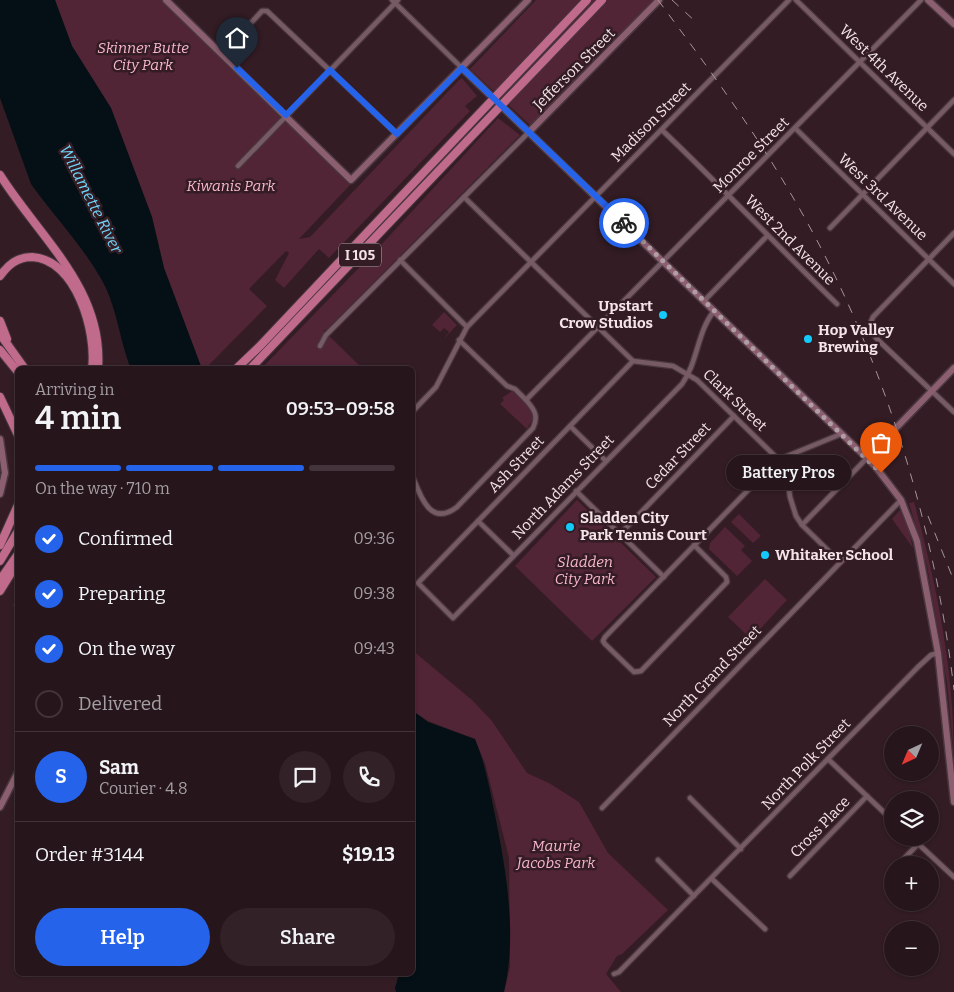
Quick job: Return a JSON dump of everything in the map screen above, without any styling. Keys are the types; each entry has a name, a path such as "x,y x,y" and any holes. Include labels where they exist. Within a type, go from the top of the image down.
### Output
{"highway":[{"name":"I 105","path":"239,366 587,0"},
{"name":"I 105","path":"253,366 602,0"},
{"path":"0,174 15,199 75,278 87,299 94,317 98,339 98,366"},
{"path":"0,276 12,262 27,257 44,259 58,268 70,281 87,316 91,336 92,366"},
{"path":"0,321 12,353"},
{"path":"0,334 23,366"},
{"path":"0,350 15,368"},
{"path":"0,396 15,428"},
{"path":"0,546 15,512"},
{"path":"0,546 15,525"},
{"path":"0,561 15,536"},
{"path":"0,580 15,558"},
{"path":"0,591 15,567"}],"street":[{"path":"166,0 351,180 528,0"},
{"name":"Jefferson Street","path":"320,346 326,335 530,132 659,0"},
{"name":"Madison Street","path":"415,409 436,387 467,326 788,0"},
{"name":"West 4th Avenue","path":"796,0 954,154"},
{"name":"Monroe Street","path":"526,400 921,0"},
{"path":"928,0 954,24"},
{"path":"238,166 395,1 462,68 867,458 892,486 901,500 917,541 938,653 954,802"},
{"path":"222,54 262,11 267,10 397,134"},
{"path":"830,228 954,100"},
{"name":"West 3rd Avenue","path":"795,128 954,284"},
{"name":"West 2nd Avenue","path":"662,130 837,304"},
{"path":"464,197 633,361"},
{"path":"954,233 873,317 870,328 877,339 954,412"},
{"path":"704,301 767,236"},
{"path":"400,260 467,326"},
{"path":"689,374 706,322 714,311"},
{"path":"415,481 429,509 440,513 452,511 531,430 536,416 526,400 515,389 507,386 459,340"},
{"name":"Clark Street","path":"633,361 673,366 689,374 734,416 780,461 788,481 792,507 802,525 840,562"},
{"name":"Ash Street","path":"453,618 418,584 633,361"},
{"path":"802,525 954,368"},
{"name":"North Adams Street","path":"453,618 689,374"},
{"name":"Cedar Street","path":"620,534 734,416"},
{"path":"570,426 606,461"},
{"path":"694,546 728,580 637,673 603,640 664,576 765,473 780,461 841,434"},
{"path":"0,439 6,473 0,494"},
{"path":"576,491 664,576"},
{"name":"North Grand Street","path":"602,808 901,500"},
{"path":"478,521 514,556"},
{"name":"North Polk Street","path":"614,974 619,972 712,879 918,667 931,655 938,653"},
{"path":"828,759 884,812"},
{"path":"0,807 15,778"},
{"name":"Cross Place","path":"790,876 867,796"},
{"path":"690,798 741,849"},
{"path":"907,856 916,846"},
{"path":"920,846 954,877"},
{"path":"658,860 694,896"},
{"path":"712,879 766,929"}],"green space":[{"name":"Kiwanis Park","path":"55,0 166,0 164,3 350,185 299,239 310,237 459,80 462,78 477,96 465,106 470,111 329,258 319,249 284,288 275,280 289,253 286,251 249,289 267,306 208,366 201,366 164,268 152,217 111,108 72,46"},
{"path":"536,0 654,0 531,126 470,69"},
{"path":"498,118 520,135 326,330 323,330 360,366 264,366 381,245"},
{"path":"444,312 457,325 443,340 449,332 444,328 440,332 432,325"},
{"path":"512,391 530,408 533,419 527,429 500,404 504,400 502,398"},
{"name":"Sladden City Park","path":"577,500 656,577 592,641 515,566"},
{"path":"914,502 943,628 951,693 954,757 947,683 927,566 909,503"},
{"path":"900,510 908,527 913,548 892,519"},
{"path":"739,514 761,536 753,543 731,522"},
{"path":"725,527 745,546 741,550 752,561 737,576 709,549 710,543"},
{"path":"765,579 787,600 751,639 728,617"},
{"name":"Maurie Jacobs Park","path":"415,652 472,700 492,721 527,773 549,783 579,802 608,853 668,910 622,954 617,956 606,974 621,992 504,992 510,967 509,858 485,763 474,739 428,721 415,712"}],"water":[{"name":"Willamette River","path":"0,0 55,0 72,46 111,108 152,217 164,268 201,366 130,366 106,288 84,253 31,184 0,98"},
{"path":"415,712 428,722 475,739 490,789 500,841 507,884 510,949 504,992 396,992 395,988 398,976 415,976"}],"railway":[{"path":"658,0 726,93 773,164 820,246 849,306 875,368 897,431 916,495 945,625 954,690"},
{"path":"672,0 696,22"},
{"path":"928,516 954,581"}],"way so far":[{"path":"624,223 881,473"}],"place":[{"name":"Upstart Crow Studios","path":"663,315"},
{"name":"Hop Valley Brewing","path":"808,339"},
{"name":"Battery Pros","path":"881,473"},
{"name":"Sladden City Park Tennis Court","path":"570,527"},
{"name":"Whitaker School","path":"765,555"}],"route":[{"path":"237,68 286,115 330,70 397,134 462,68 624,223"}],"park label":[{"name":"Skinner Butte City Park","path":"143,56"}]}
